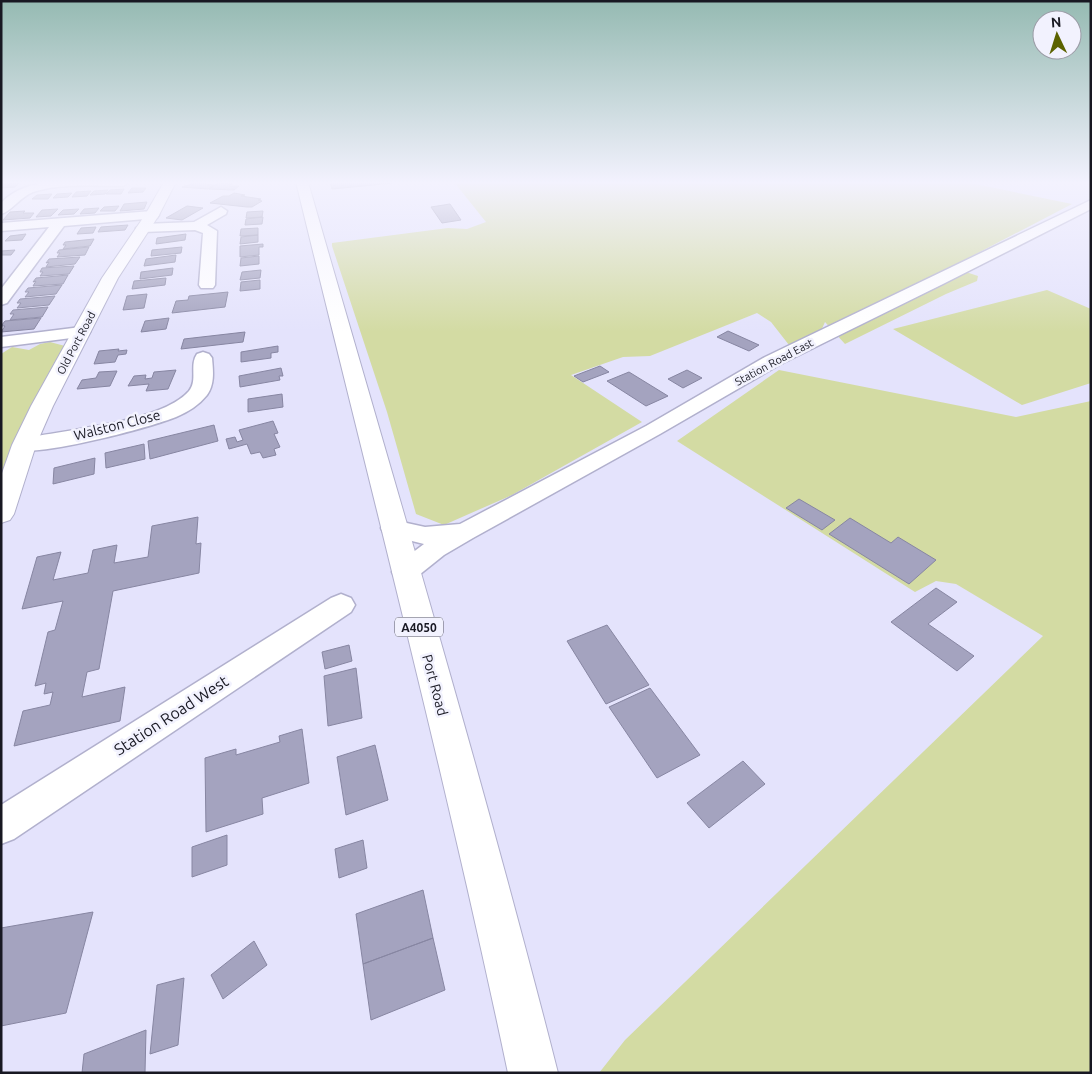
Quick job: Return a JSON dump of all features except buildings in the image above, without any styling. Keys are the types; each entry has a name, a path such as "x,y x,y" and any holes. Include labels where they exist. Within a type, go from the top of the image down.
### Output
{"main road":[{"name":"Old Port Road","path":"1,514 24,445 42,406 115,269 140,232"},
{"name":"Port Road","path":"315,232 506,957 533,1073"}],"street":[{"path":"1,300 52,232"},
{"path":"206,285 210,234 208,232"},
{"name":"Station Road East","path":"405,572 435,549 464,532 653,430 772,360 938,281 1035,232"},
{"path":"1,342 81,332"},
{"name":"Walston Close","path":"24,445 144,421 176,410 190,402 199,393 203,376 203,358"},
{"name":"Station Road East","path":"393,528 425,536 464,532"},
{"name":"Station Road West","path":"1,826 341,605"}],"green space":[{"path":"416,232 1018,232 951,267 978,276 977,281 946,294 845,344 825,322 820,333 789,345 771,322 757,313 650,356 623,357 571,375 642,422 512,495 444,525 416,514 387,412 332,243"},
{"path":"1047,290 1091,309 1091,383 1022,405 893,329"},
{"path":"50,342 65,346 54,369 30,408 1,479 1,354 12,347 29,350 40,344"},
{"path":"779,370 1016,417 1091,401 1091,1073 599,1073 625,1040 1043,636 956,584 936,581 915,592 677,441"}]}
